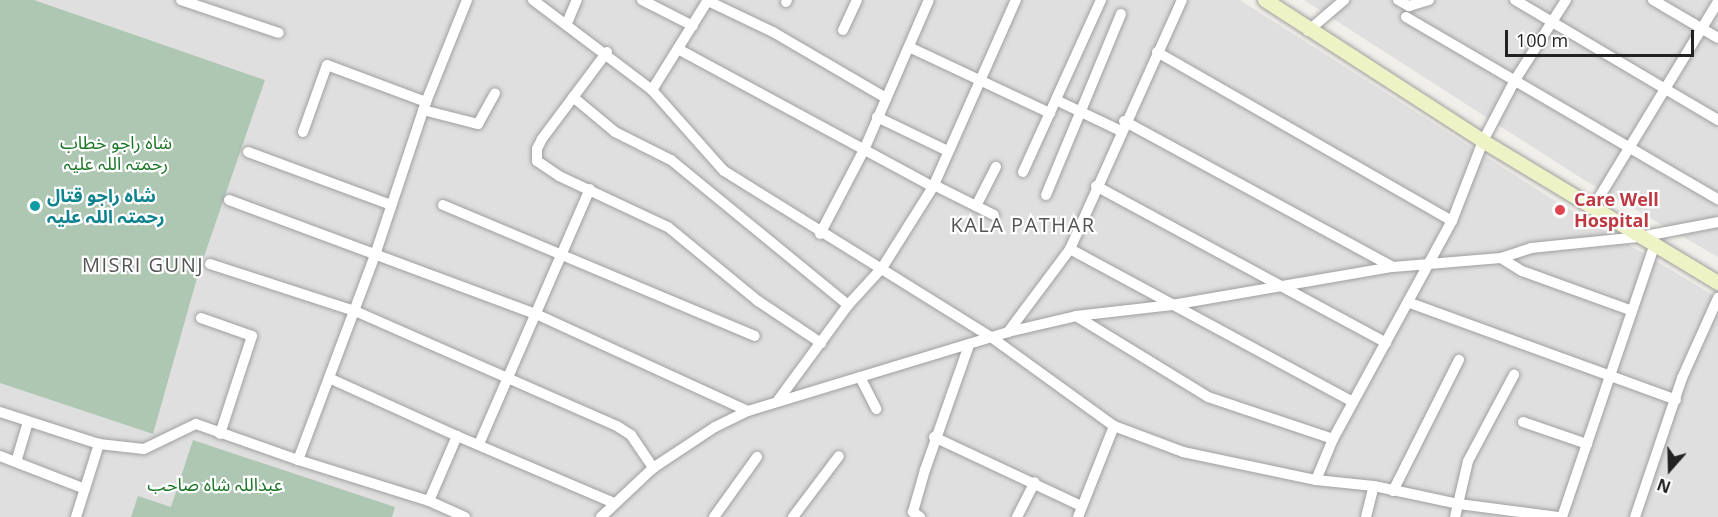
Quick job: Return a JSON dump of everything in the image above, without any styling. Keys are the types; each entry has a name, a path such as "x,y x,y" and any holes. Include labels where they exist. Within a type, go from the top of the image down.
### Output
{"main road":[{"path":"1265,0 1308,31 1483,141 1654,247 1718,283"}],"street":[{"path":"181,0 279,33"},
{"path":"298,460 376,252 424,106 467,0"},
{"path":"533,0 607,52 652,90 724,171 820,234 882,268 991,337 1114,426 1183,452 1316,480 1374,486 1459,504 1528,515 1560,517 1587,444 1630,310 1654,247"},
{"path":"567,22 577,0"},
{"path":"642,0 693,26"},
{"path":"652,90 708,0 773,32 886,98"},
{"path":"843,30 857,0"},
{"path":"820,234 864,150 929,0"},
{"path":"779,400 848,305 882,268 933,186 1016,0"},
{"path":"1023,172 1050,113 1058,101 1101,0"},
{"path":"1008,332 1070,249 1122,126 1182,0"},
{"path":"1308,31 1344,0"},
{"path":"1398,0 1409,6 1429,0"},
{"path":"1515,0 1718,120"},
{"path":"1316,480 1333,439 1410,303 1452,221 1483,141 1515,80 1566,0"},
{"path":"1653,0 1718,38"},
{"path":"1592,209 1632,148 1665,88 1718,2"},
{"path":"1046,195 1121,14"},
{"path":"1406,17 1718,199"},
{"path":"909,47 980,78 1050,113"},
{"path":"678,49 864,150 994,215"},
{"path":"607,52 542,139 536,156 541,165 668,227 758,301 821,344"},
{"path":"1158,52 1452,221"},
{"path":"303,132 327,65 424,106 478,124 495,93"},
{"path":"573,96 615,132 670,160 848,305"},
{"path":"1058,101 1081,112 1122,126 1393,267"},
{"path":"877,117 948,151"},
{"path":"248,152 391,205"},
{"path":"976,206 996,167"},
{"path":"1096,186 1285,286 1386,343"},
{"path":"479,444 590,189"},
{"path":"229,200 376,252 536,314 748,411"},
{"path":"443,205 562,253 755,336"},
{"path":"604,516 614,503 653,468 715,427 748,411 1008,332 1076,316 1172,305 1393,267 1501,258 1531,248 1640,237 1718,222"},
{"path":"1070,249 1353,402"},
{"path":"1501,258 1522,271 1630,310"},
{"path":"210,264 355,311 623,428 653,468"},
{"path":"1635,517 1676,400 1718,298"},
{"path":"1410,303 1676,400"},
{"path":"1076,316 1208,397 1333,439"},
{"path":"201,318 252,336 220,434"},
{"path":"921,517 913,512 934,436 969,345"},
{"path":"1393,491 1459,360"},
{"path":"1455,517 1468,460 1514,375"},
{"path":"861,377 876,409"},
{"path":"329,378 614,503"},
{"path":"0,412 99,444 144,449 196,424 298,460 429,501 465,517"},
{"path":"16,462 28,422"},
{"path":"1523,422 1587,444"},
{"path":"934,436 1035,482 1080,512 1114,426"},
{"path":"429,501 458,436"},
{"path":"76,517 99,444"},
{"path":"0,456 85,489"},
{"path":"793,517 839,456"},
{"path":"714,517 757,457"},
{"path":"1017,517 1035,482"},
{"path":"1366,517 1374,486"}],"shaded area":[{"path":"0,0 1240,0 1554,200 1718,298 1718,517 0,517"},
{"path":"1304,0 1718,0 1718,257 1581,178"}],"green space":[{"name":"شاہ راجو خطاب رحمتہ اللہ علیہ","path":"0,0 34,0 265,80 199,271 153,434 0,383"},
{"name":"عبداللہ شاہ صاحب","path":"193,440 395,507 392,517 131,517 138,496 171,507"}],"place":[{"name":"شاہ راجو قتال رحمتہ اللہ علیہ","path":"35,206"},
{"name":"Care Well Hospital","path":"1560,210"}],"district":[{"name":"KALA PATHAR","path":"1023,224"},
{"name":"MISRI GUNJ","path":"143,264"}]}
